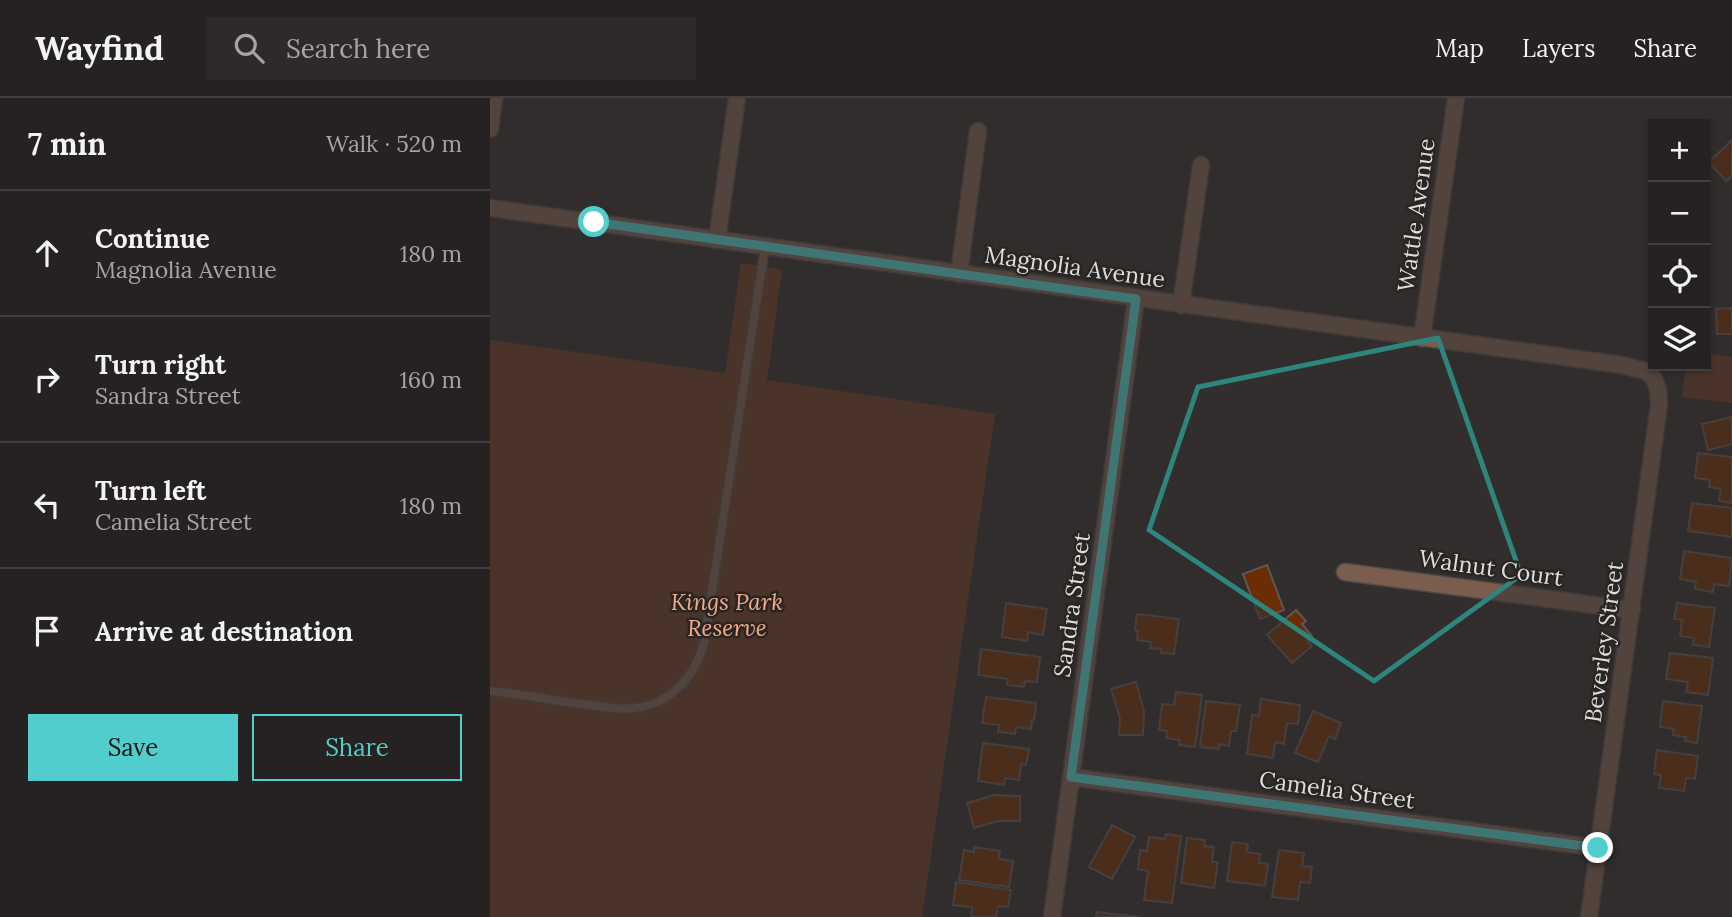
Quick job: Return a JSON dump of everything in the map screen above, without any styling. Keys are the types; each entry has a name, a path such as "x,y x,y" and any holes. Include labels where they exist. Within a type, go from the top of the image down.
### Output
{"street":[{"path":"490,129 494,98"},
{"path":"717,240 737,98"},
{"name":"Wattle Avenue","path":"1422,338 1456,98"},
{"path":"958,274 978,131"},
{"path":"1181,305 1201,165"},
{"name":"Magnolia Avenue","path":"490,208 1648,371"},
{"name":"Sandra Street","path":"1052,917 1136,299"},
{"name":"Beverley Street","path":"1589,917 1659,405 1654,371"},
{"name":"Walnut Court","path":"1345,572 1632,610"},
{"name":"Camelia Street","path":"1071,777 1598,848"}],"lane":[{"path":"490,691 585,705 634,708 661,701 685,682 694,670 704,643 765,247"}],"highlighted area":[{"path":"1438,338 1521,575 1374,681 1149,530 1198,387"}],"green space":[{"name":"Kings Park Reserve","path":"741,263 782,270 767,380 995,414 922,917 490,917 490,340 725,373"},
{"path":"1711,354 1732,357 1732,403 1682,397 1685,371 1711,371"}],"building":[{"path":"1732,140 1732,176 1726,181 1711,164 1711,160"},
{"path":"1732,308 1732,334 1717,334 1716,309"},
{"path":"1732,417 1732,444 1708,450 1702,424"},
{"path":"1698,453 1732,457 1732,503 1719,501 1721,489 1709,487 1710,480 1695,478"},
{"path":"1692,503 1732,508 1732,537 1688,531"},
{"path":"1684,551 1732,558 1729,586 1714,584 1713,592 1695,589 1696,582 1680,579"},
{"path":"1267,565 1284,610 1260,619 1243,574"},
{"path":"1006,603 1047,609 1043,635 1028,632 1027,641 1002,637"},
{"path":"1677,603 1715,608 1709,647 1693,645 1694,638 1680,636 1682,620 1674,619"},
{"path":"1296,610 1306,621 1302,624 1312,636 1307,640 1312,646 1292,663 1267,635"},
{"path":"1137,614 1179,619 1174,654 1161,653 1161,649 1150,648 1151,642 1137,640"},
{"path":"981,649 1040,657 1037,682 1025,681 1024,687 1007,685 1008,679 978,675"},
{"path":"1670,653 1713,658 1708,695 1686,692 1688,682 1666,679"},
{"path":"1136,682 1144,711 1143,735 1119,735 1120,718 1111,689"},
{"path":"1176,692 1202,695 1195,747 1179,745 1180,740 1166,738 1167,731 1159,730 1162,704 1174,705"},
{"path":"986,697 1036,703 1031,729 1016,727 1015,734 998,732 999,725 982,723"},
{"path":"1261,699 1300,705 1298,724 1287,723 1284,744 1275,742 1273,758 1247,754 1252,715 1259,716"},
{"path":"1206,701 1240,705 1236,731 1231,731 1229,746 1219,744 1219,749 1200,747"},
{"path":"1663,701 1702,706 1697,743 1685,741 1686,737 1673,735 1674,729 1660,727"},
{"path":"1313,711 1341,723 1335,739 1329,736 1318,762 1295,753"},
{"path":"983,743 1029,749 1026,765 1021,764 1019,780 1005,778 1004,785 978,781"},
{"path":"1657,750 1698,756 1695,779 1686,778 1684,791 1659,788 1661,775 1654,774"},
{"path":"994,795 1020,796 1020,821 998,821 974,828 967,803"},
{"path":"1112,825 1135,837 1112,879 1089,867"},
{"path":"1166,834 1181,836 1172,903 1144,900 1148,871 1138,869 1140,850 1147,851 1149,837 1165,839"},
{"path":"1187,838 1205,840 1204,846 1214,847 1212,862 1218,862 1214,888 1181,883"},
{"path":"1232,842 1248,844 1247,852 1260,854 1259,863 1268,864 1265,886 1227,881"},
{"path":"974,847 1000,851 999,859 1013,861 1009,887 959,880 964,850 974,852"},
{"path":"1279,850 1304,853 1302,866 1312,867 1310,883 1300,882 1298,900 1272,897"},
{"path":"956,882 1011,890 1008,907 998,906 996,917 971,917 972,907 953,905"},
{"path":"1097,912 1140,917 1096,917"}],"route":[{"path":"594,222 1136,299 1071,777 1598,848"}]}
